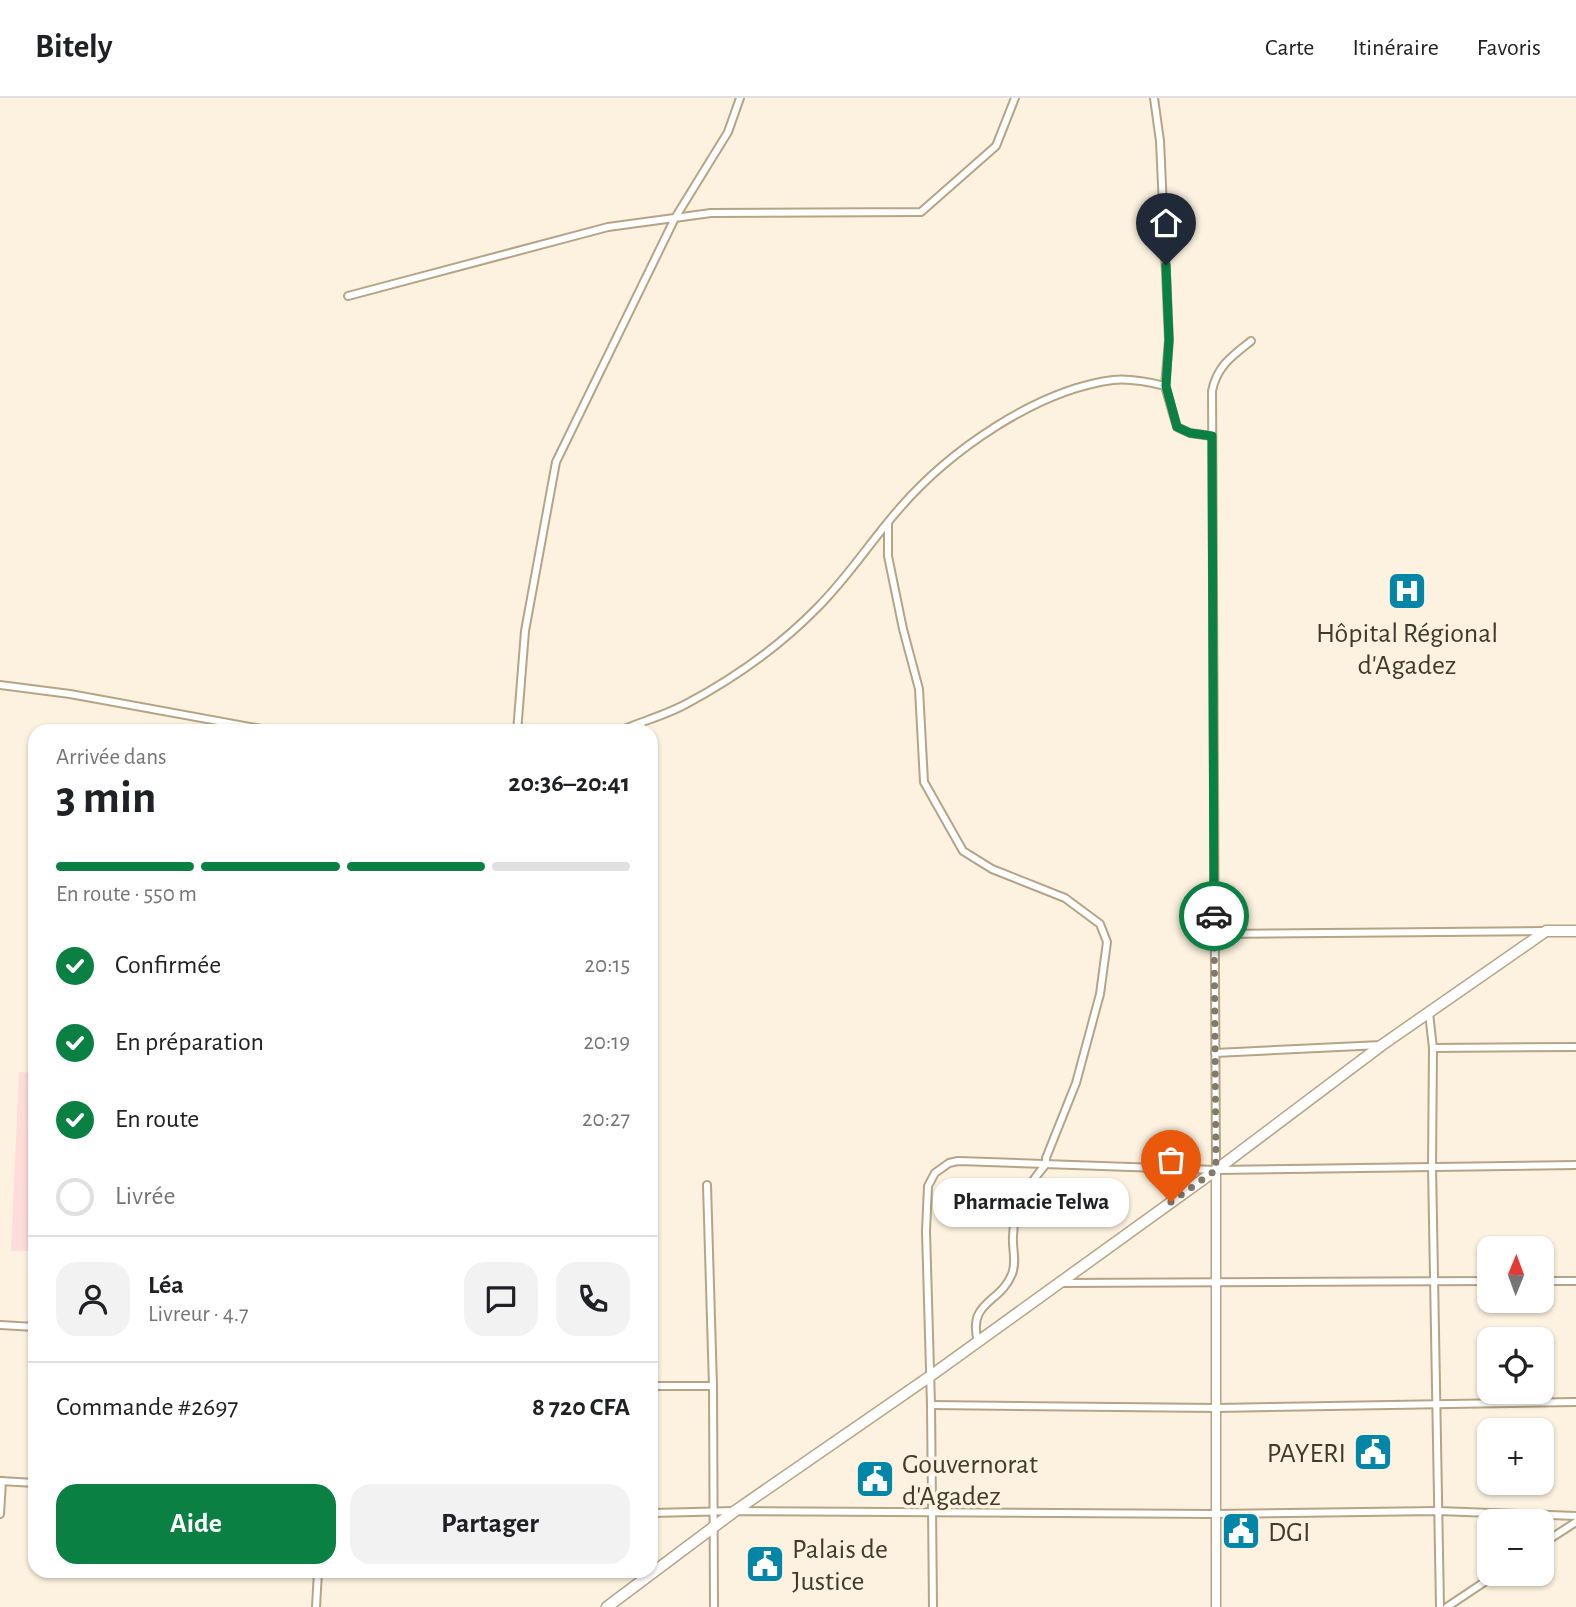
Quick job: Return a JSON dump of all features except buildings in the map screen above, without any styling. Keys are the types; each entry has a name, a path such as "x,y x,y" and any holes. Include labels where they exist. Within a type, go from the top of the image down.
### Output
{"main road":[{"path":"658,1569 735,1511 929,1377 1216,1170 1382,1045 1546,931 1576,931"},
{"path":"607,1607 646,1578"}],"street":[{"path":"518,724 525,631 556,462 675,218 728,132 740,98"},
{"path":"348,296 608,227 711,213 921,212 996,146 1015,98"},
{"path":"1154,98 1160,141 1169,340 1166,386 1177,427 1190,433 1212,436"},
{"path":"1216,1607 1212,391 1215,376 1225,361 1251,341"},
{"path":"637,724 684,705 762,656 819,607 899,508 955,456 1015,414 1070,389 1115,380 1166,386"},
{"path":"888,523 888,556 919,689 924,782 963,851 992,869 1065,898 1100,924 1107,943 1100,994 1076,1083 1046,1164 1020,1199 1015,1212 1015,1263 1012,1273 975,1317 974,1328 978,1342"},
{"path":"0,685 70,694 234,724"},
{"path":"1214,934 1546,931"},
{"path":"1429,1013 1433,1048 1432,1166 1440,1607"},
{"path":"1215,1053 1382,1045"},
{"path":"1433,1048 1576,1047"},
{"path":"933,1607 926,1231 928,1186 935,1172 958,1161 1216,1170 1576,1165"},
{"path":"707,1185 713,1386 714,1607"},
{"path":"1058,1283 1477,1281"},
{"path":"1554,1281 1576,1281"},
{"path":"0,1325 28,1327"},
{"path":"658,1386 713,1386"},
{"path":"931,1405 1216,1408 1576,1402"},
{"path":"0,1514 1,1481 28,1483"},
{"path":"658,1513 1215,1514 1438,1511 1576,1516"},
{"path":"1554,1536 1576,1522"},
{"path":"316,1607 318,1578"},
{"path":"1447,1607 1478,1586"}],"shaded area":[{"path":"19,1072 28,1073 28,1251 11,1251"}],"way so far":[{"path":"1171,1202 1216,1170 1214,916"}],"place":[{"name":"Hôpital Régional d'Agadez","path":"1407,591"},
{"name":"Pharmacie Telwa","path":"1171,1202"},
{"name":"PAYERI","path":"1373,1452"},
{"name":"Gouvernorat d'Agadez","path":"875,1479"},
{"name":"DGI","path":"1241,1531"},
{"name":"Palais de Justice","path":"765,1564"}],"route":[{"path":"1166,265 1169,340 1166,386 1169,405 1177,427 1190,433 1212,436 1214,916"}]}
